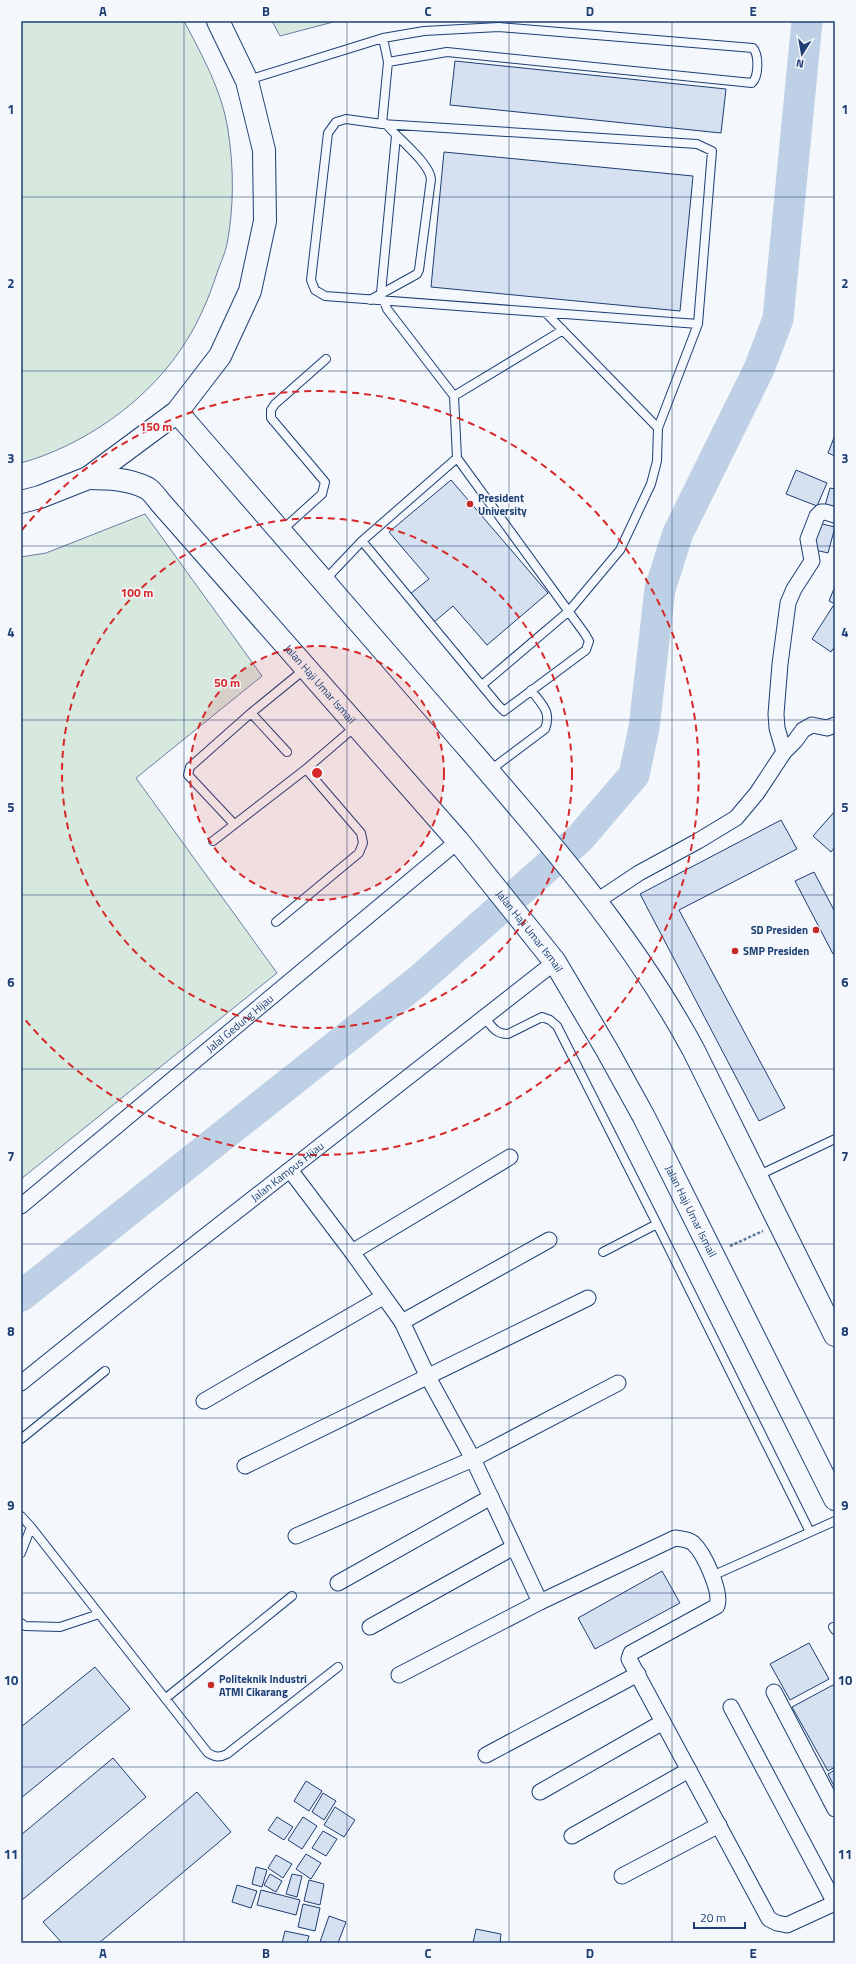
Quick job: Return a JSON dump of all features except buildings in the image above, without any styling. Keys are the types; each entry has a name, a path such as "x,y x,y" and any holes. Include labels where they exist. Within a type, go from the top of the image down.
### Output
{"main road":[{"path":"21,502 40,497 88,478 177,412 220,356 250,291 265,221 264,150 247,81 218,21"},
{"path":"177,412 530,820 591,894 638,958 673,1012 835,1333"},
{"name":"Jalan Haji Umar Ismail","path":"88,478 112,478 130,482 148,489 462,846 556,962 644,1117 835,1499"}],"street":[{"path":"784,752 777,728 776,714 780,664 788,604 794,589 812,560 808,539 817,516 821,512 835,515"},
{"path":"591,894 639,873 698,841 736,818 757,793 784,752 803,730 808,726 816,725 827,728 835,725"},
{"name":"Jalal Gedung Hijau","path":"21,1206 462,846"},
{"name":"Jalan Kampus Hijau","path":"21,1383 154,1276 556,962"},
{"path":"352,1252 510,1157"},
{"path":"290,1170 352,1252 383,1298 402,1322 428,1377 473,1459 540,1602"},
{"path":"402,1322 549,1240"},
{"path":"204,1401 383,1298"},
{"path":"245,1466 588,1298"},
{"path":"296,1536 473,1459 618,1383"},
{"path":"338,1583 491,1497"},
{"path":"399,1675 540,1602 675,1538 686,1539 694,1544 712,1576 720,1599 717,1606 631,1653 629,1659 769,1919 777,1924 787,1925 835,1903 732,1707"},
{"path":"370,1627 514,1547"},
{"path":"486,1754 638,1674"},
{"path":"774,1692 835,1809"},
{"path":"540,1792 663,1722"},
{"path":"572,1836 689,1770"},
{"path":"622,1876 719,1825"}],"lane":[{"path":"247,81 383,38 424,31 499,27 753,48 758,56 756,77 752,83 447,52 388,62"},
{"path":"383,38 388,62 384,124 424,164 430,173 431,179 419,270 417,274 382,297 370,300 325,296 315,290 312,280 328,133 336,122 346,119 384,124 696,144 712,151 698,324 658,428 657,461 651,484 620,550 569,611 482,685"},
{"path":"362,541 504,711 586,650 589,641 569,611 458,458 454,396 387,309 382,297 396,136"},
{"path":"382,297 546,313 698,324"},
{"path":"546,313 658,428"},
{"path":"454,396 563,330"},
{"path":"280,532 322,494 325,482 271,418 271,410 275,404 326,359"},
{"path":"324,581 362,541 458,458"},
{"path":"234,824 188,775 188,771 190,767 251,713 306,668"},
{"path":"488,771 545,729 548,719 547,712 531,690"},
{"path":"251,713 287,752"},
{"path":"213,841 306,769 357,726"},
{"path":"276,922 359,853 364,843 361,834 306,769"},
{"path":"485,1018 496,1032 508,1034 542,1017 550,1020 557,1026 810,1532"},
{"path":"757,1177 835,1139"},
{"path":"603,1252 657,1224"},
{"path":"21,1439 105,1371"},
{"path":"21,1516 208,1753 215,1757 222,1757 338,1667"},
{"path":"712,1576 835,1521"},
{"path":"21,1553 31,1527"},
{"path":"166,1698 292,1596"},
{"path":"21,1624 25,1626 60,1627 99,1614"}],"path":[{"path":"712,1254 780,1224"}],"shaded area":[{"path":"21,21 184,21 198,47 216,87 225,116 230,144 232,202 227,244 210,294 191,333 179,352 164,371 148,389 109,421 66,446 21,463"},
{"path":"272,21 337,21 280,36"},
{"path":"145,514 262,676 136,778 277,973 21,1179 21,557 46,553"}],"waterway":[{"path":"21,1296 418,981 580,838 634,775 644,728 660,589 678,533 759,369 778,319 807,21"}],"place":[{"name":"President University","path":"470,504"},
{"name":"SD Presiden","path":"816,930"},
{"name":"SMP Presiden","path":"735,951"},
{"name":"Politeknik Industri ATMI Cikarang","path":"211,1685"}]}
